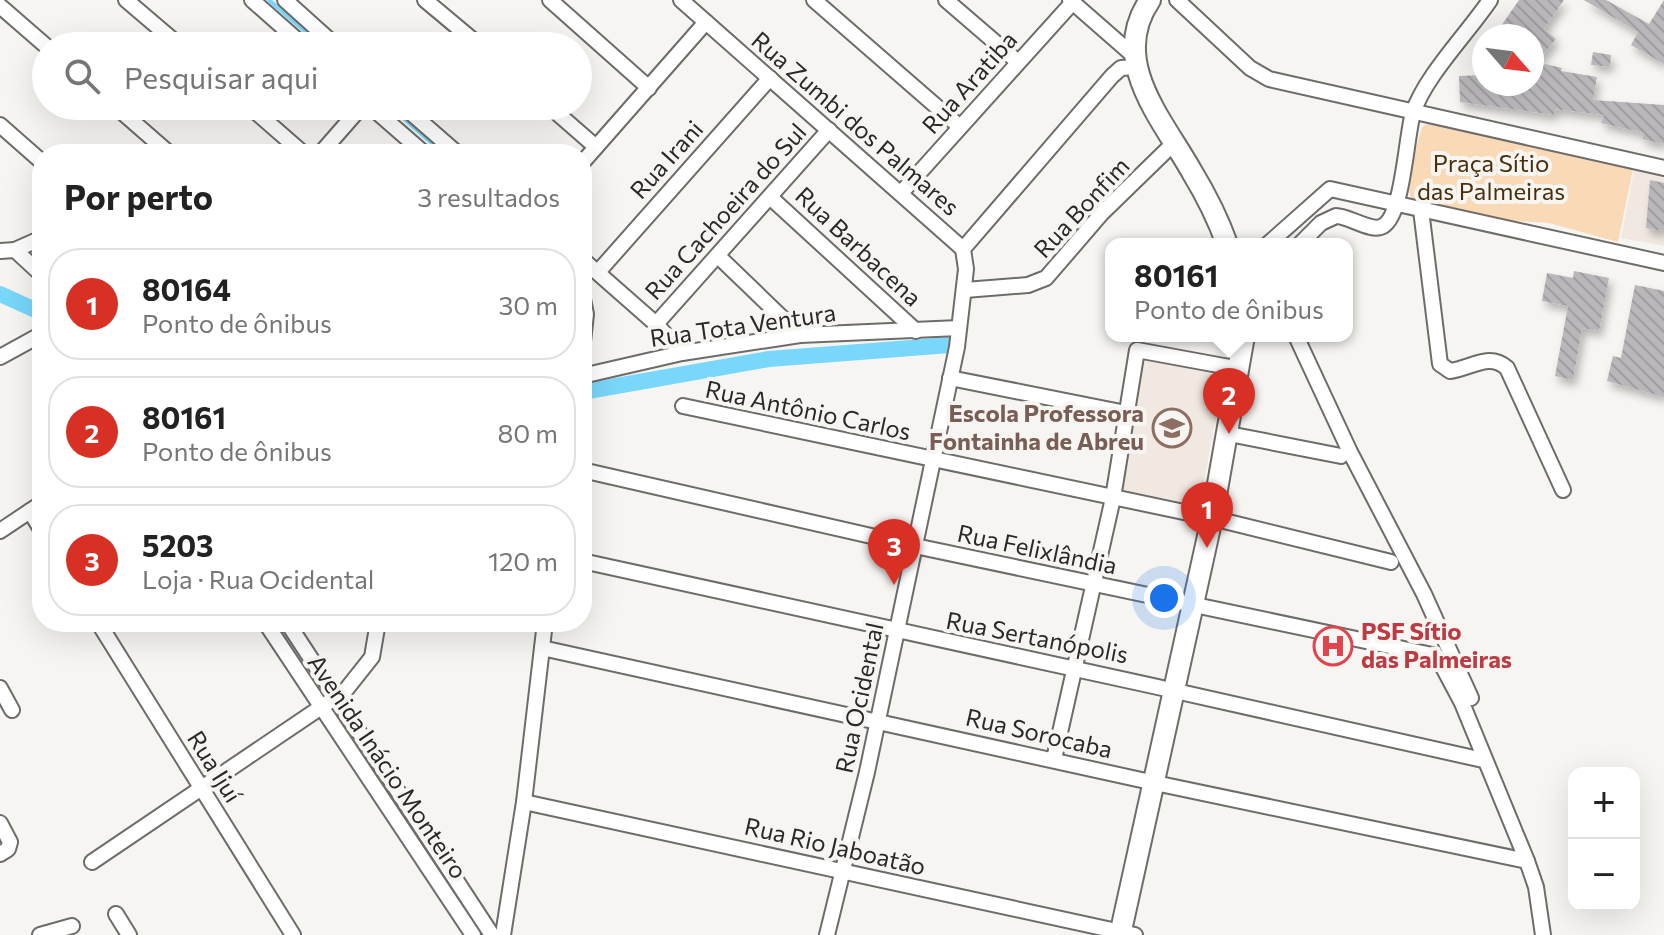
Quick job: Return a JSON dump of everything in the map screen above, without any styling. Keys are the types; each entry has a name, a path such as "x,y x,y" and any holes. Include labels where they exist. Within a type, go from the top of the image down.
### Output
{"main road":[{"path":"1150,0 1136,32 1136,62 1154,114 1218,220 1225,238"},
{"path":"1125,934 1173,689 1229,434 1243,342"}],"street":[{"path":"126,0 164,32"},
{"path":"252,0 288,32"},
{"path":"285,0 320,32"},
{"path":"425,0 463,32"},
{"path":"550,0 586,32"},
{"name":"Rua Zumbi dos Palmares","path":"682,0 963,249"},
{"path":"814,0 960,127"},
{"path":"946,0 1018,62"},
{"path":"1177,0 1250,68 1269,79 1664,168"},
{"path":"1306,238 1321,223 1336,216 1382,227 1397,204 1414,112 1422,94 1490,0"},
{"path":"963,249 1112,76 1136,62 1072,1"},
{"name":"Rua Aratiba","path":"901,193 1072,1"},
{"path":"0,6 32,34"},
{"path":"592,152 706,22"},
{"path":"592,37 649,88"},
{"name":"Rua Irani","path":"598,272 770,78"},
{"path":"131,120 159,144"},
{"path":"265,120 293,144"},
{"path":"329,144 350,120"},
{"path":"386,120 414,144"},
{"path":"419,120 447,144"},
{"path":"565,120 596,147"},
{"path":"0,125 32,153"},
{"name":"Rua Cachoeira do Sul","path":"656,324 829,130"},
{"name":"Rua Bonfim","path":"965,290 1028,285 1046,278 1102,213 1174,143"},
{"path":"1275,238 1330,189 1664,263"},
{"name":"Rua Barbacena","path":"770,197 916,331"},
{"path":"1421,210 1440,364 1450,371 1489,359 1498,360 1507,368 1563,490"},
{"path":"4,250 32,241"},
{"name":"Rua Ocidental","path":"827,935 878,719 950,378 965,290 963,249"},
{"path":"4,250 32,268"},
{"path":"718,256 800,335"},
{"path":"592,267 656,324 682,353"},
{"name":"Rua Tota Ventura","path":"592,374 682,353 800,335 959,328"},
{"path":"0,357 32,339"},
{"path":"1299,342 1350,452 1424,594 1471,698"},
{"path":"1054,759 1113,498 1134,357 1141,348 1240,369"},
{"path":"950,378 1126,413"},
{"name":"Rua Antônio Carlos","path":"683,406 1212,518 1391,562"},
{"path":"1229,434 1341,456"},
{"name":"Rua Felixlândia","path":"592,472 915,546 1437,656 1462,703 1483,760"},
{"path":"0,531 32,510"},
{"name":"Rua Sertanópolis","path":"592,563 896,632 1173,689 1483,760"},
{"name":"Rua Ijuí","path":"104,632 293,935"},
{"name":"Avenida Inácio Monteiro","path":"272,632 473,935"},
{"name":"Avenida Inácio Monteiro","path":"293,632 492,935"},
{"path":"92,862 335,699 356,681 372,657 376,632"},
{"path":"503,935 524,802 544,632"},
{"name":"Rua Sorocaba","path":"542,648 1527,861"},
{"path":"0,688 12,710"},
{"path":"1483,760 1536,887 1543,935"},
{"name":"Rua Rio Jaboatão","path":"524,802 1125,934"},
{"path":"0,823 9,846 0,854"},
{"path":"116,914 129,935"},
{"path":"40,935 72,926"}],"shaded area":[{"path":"1634,170 1664,176 1664,246 1621,238"},
{"name":"Escola Professora Fontainha de Abreu","path":"1145,349 1226,364 1199,508 1117,492"}],"green space":[{"name":"Praça Sítio das Palmeiras","path":"1427,124 1634,164 1618,242 1549,223 1497,220 1412,201 1409,185 1412,165 1422,127"}],"building":[{"path":"1519,0 1564,0 1544,29 1544,24 1502,24"},
{"path":"1584,0 1606,0 1649,24 1664,0 1664,64 1631,45 1638,32"},
{"path":"1544,29 1556,39 1544,54"},
{"path":"1593,52 1611,55 1610,67 1591,65"},
{"path":"1544,64 1562,68 1561,71 1597,77 1593,100 1664,105 1664,144 1642,139 1644,133 1601,123 1604,115 1555,109 1554,115 1460,102 1459,76 1472,75 1472,96 1544,96"},
{"path":"1650,180 1664,183 1664,231 1646,228"},
{"path":"1574,271 1609,278 1599,331 1582,328 1573,380 1555,376 1568,306 1542,301 1547,273 1573,278"},
{"path":"1635,285 1664,291 1664,397 1607,381 1613,356 1621,358"}],"waterway":[{"path":"269,0 306,32"},
{"path":"406,120 433,144"},
{"path":"0,294 32,308"},
{"path":"592,390 769,359 950,345"}],"place":[{"name":"Escola Professora Fontainha de Abreu","path":"1172,428"},
{"name":"80161","path":"1229,434"},
{"name":"80164","path":"1207,548"},
{"name":"5203","path":"894,585"},
{"name":"PSF Sítio das Palmeiras","path":"1333,646"}]}
